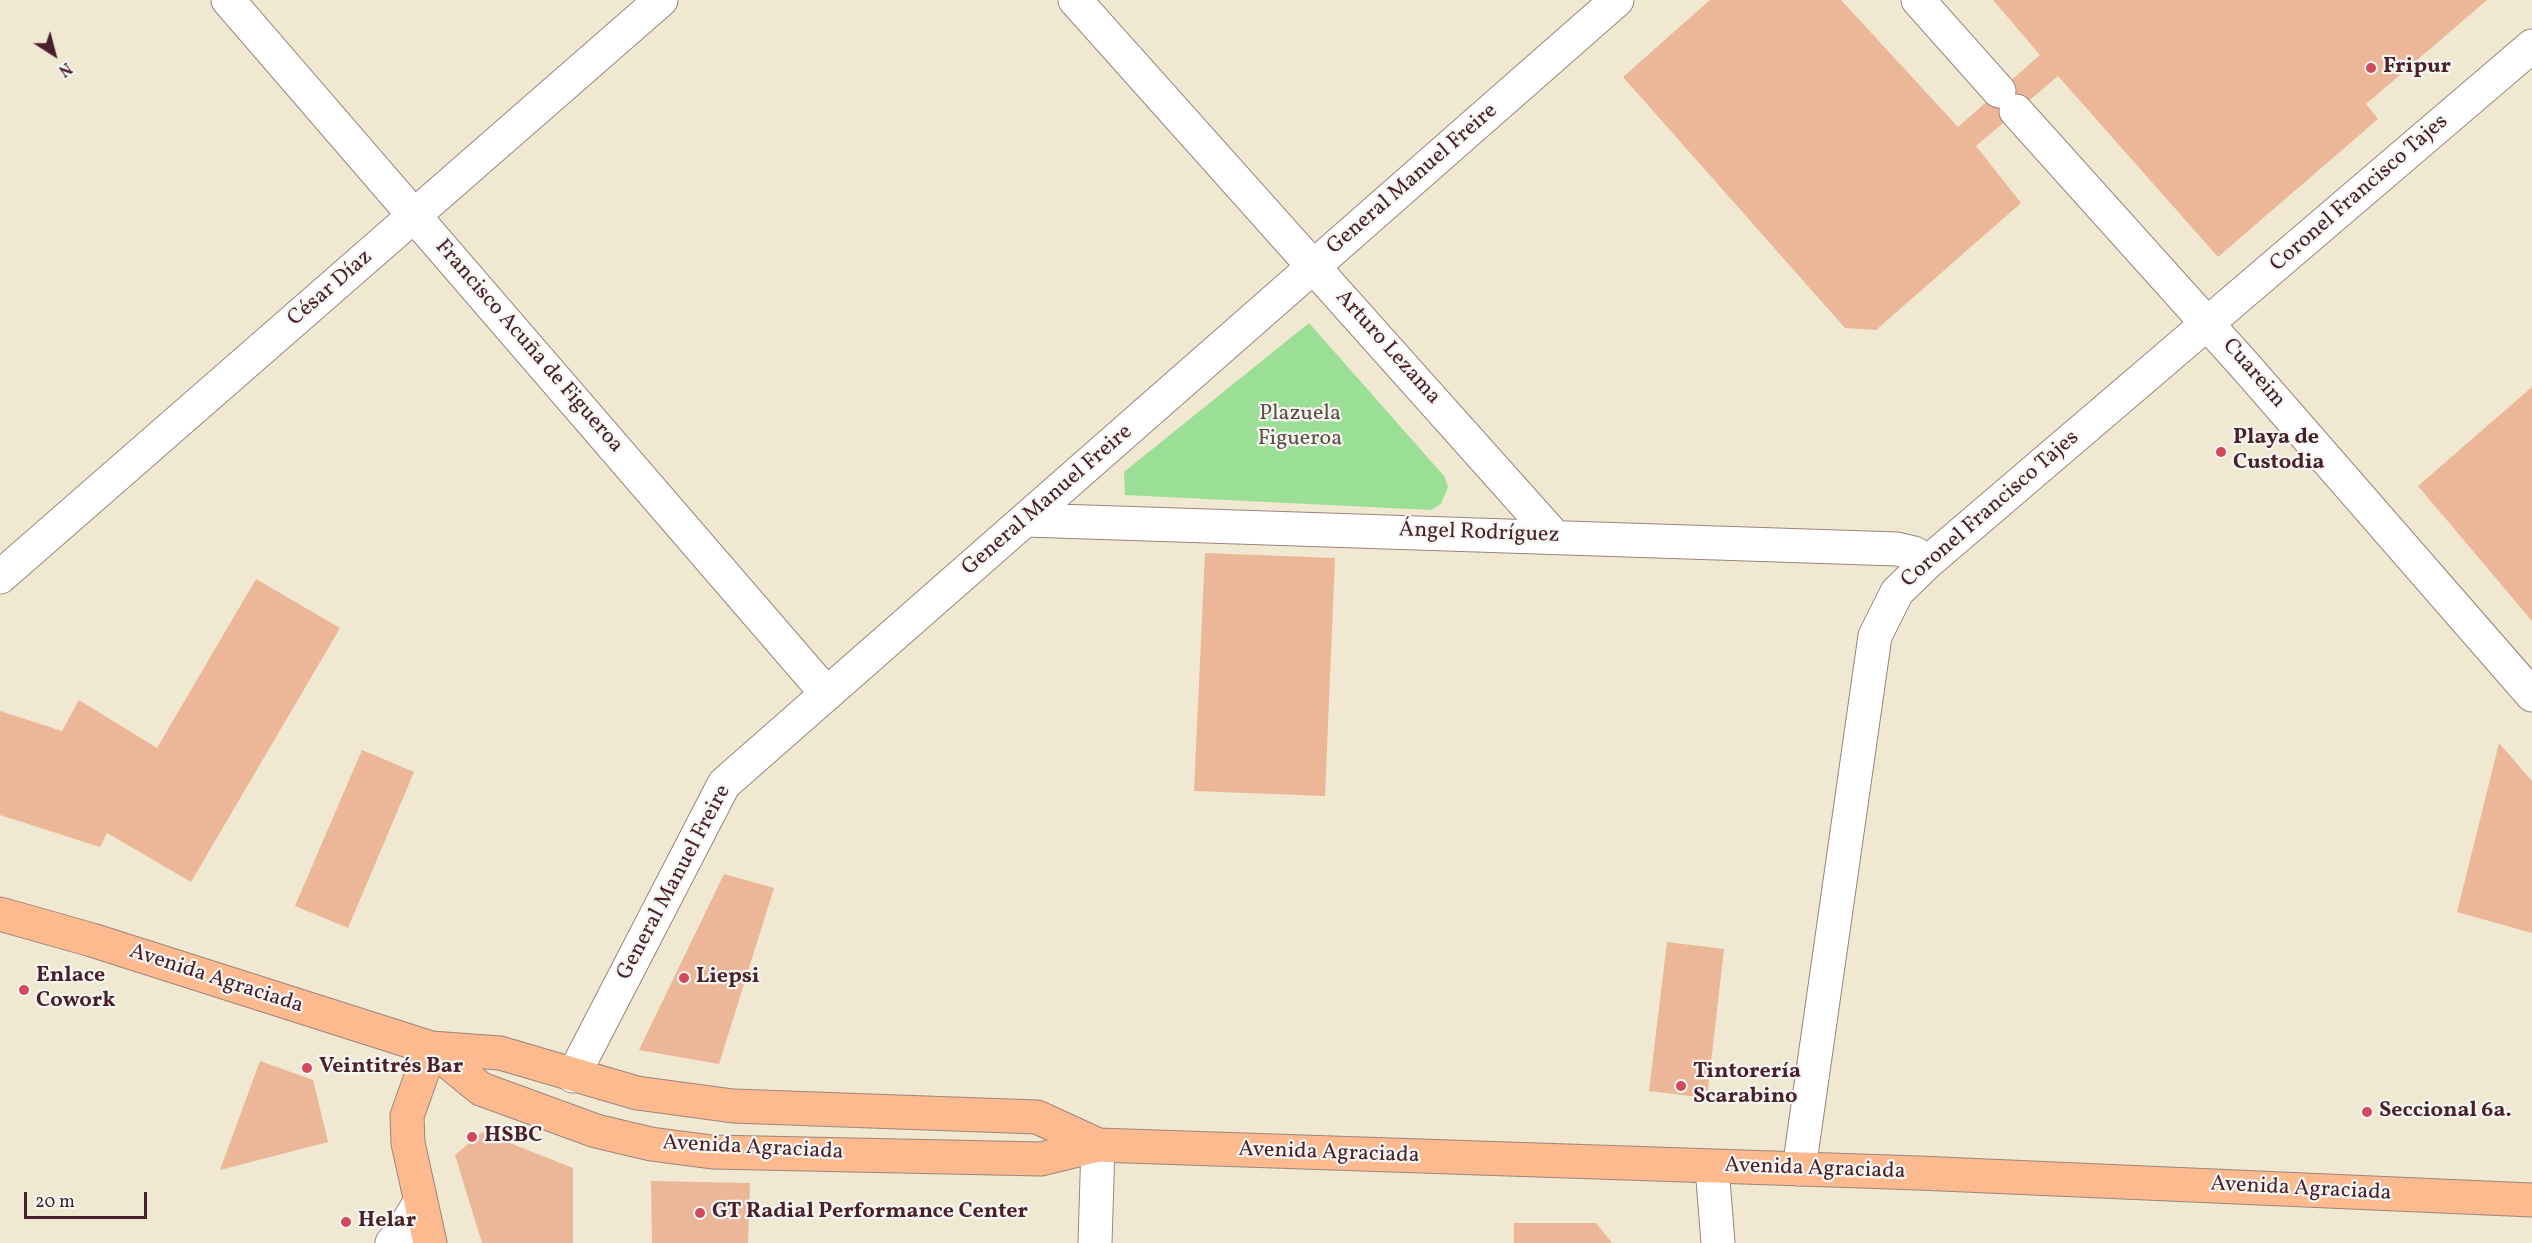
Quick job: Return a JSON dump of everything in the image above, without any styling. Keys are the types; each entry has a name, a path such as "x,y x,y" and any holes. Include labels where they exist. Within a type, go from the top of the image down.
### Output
{"main road":[{"name":"Avenida Agraciada","path":"0,914 92,940 431,1048 500,1053 637,1093 733,1106 1037,1117 1098,1145"},
{"name":"Avenida Agraciada","path":"431,1048 482,1089 596,1131 651,1144 712,1152 1041,1159 1098,1145 1799,1169 2532,1200"},
{"path":"430,1243 408,1143 407,1116 431,1048"}],"street":[{"name":"Francisco Acuña de Figueroa","path":"228,0 827,694"},
{"name":"César Díaz","path":"0,577 661,0"},
{"name":"Arturo Lezama","path":"1075,0 1554,536"},
{"name":"General Manuel Freire","path":"573,1076 724,784 1617,0"},
{"name":"Cuareim","path":"1918,0 2208,324 2532,695"},
{"name":"Coronel Francisco Tajes","path":"1799,1169 1875,636 1897,592 1928,562 2532,46"},
{"name":"Ángel Rodríguez","path":"1027,520 1897,549 1914,553 1928,562"},
{"path":"1095,1243 1098,1145"},
{"path":"1712,1167 1718,1243"},
{"path":"392,1243 400,1235 420,1202"}],"green space":[{"name":"Plazuela Figueroa","path":"1309,323 1444,476 1448,487 1441,504 1431,510 1125,495 1124,472"}],"building":[{"path":"1710,0 1841,0 1958,127 2040,55 1993,0 2487,0 2366,104 2378,119 2218,257 2058,76 1976,146 2021,203 1876,330 1845,328 1623,77"},
{"path":"2532,387 2532,621 2418,486"},
{"path":"1205,553 1335,558 1325,796 1194,791"},
{"path":"256,579 340,628 191,882 107,833 100,847 0,815 0,711 62,731 79,700 157,748"},
{"path":"2499,743 2532,781 2532,933 2457,912"},
{"path":"362,750 414,772 348,928 295,906"},
{"path":"724,874 774,888 719,1064 639,1050"},
{"path":"1667,942 1724,949 1707,1098 1649,1091"},
{"path":"260,1061 313,1080 328,1142 220,1170"},
{"path":"482,1132 573,1168 573,1243 482,1243 455,1155"},
{"name":"GT Radial Performance Center","path":"651,1181 750,1183 748,1243 652,1243"},
{"path":"1514,1223 1596,1223 1612,1243 1514,1243"}],"place":[{"name":"Fripur","path":"2371,68"},
{"name":"Playa de Custodia","path":"2221,452"},
{"name":"Liepsi","path":"684,978"},
{"name":"Enlace Cowork","path":"24,990"},
{"name":"Veintitrés Bar","path":"307,1068"},
{"name":"Tintorería Scarabino","path":"1681,1086"},
{"name":"Seccional 6a.","path":"2367,1112"},
{"name":"HSBC","path":"472,1137"},
{"name":"GT Radial Performance Center","path":"700,1213"},
{"name":"Helar","path":"346,1222"}]}
